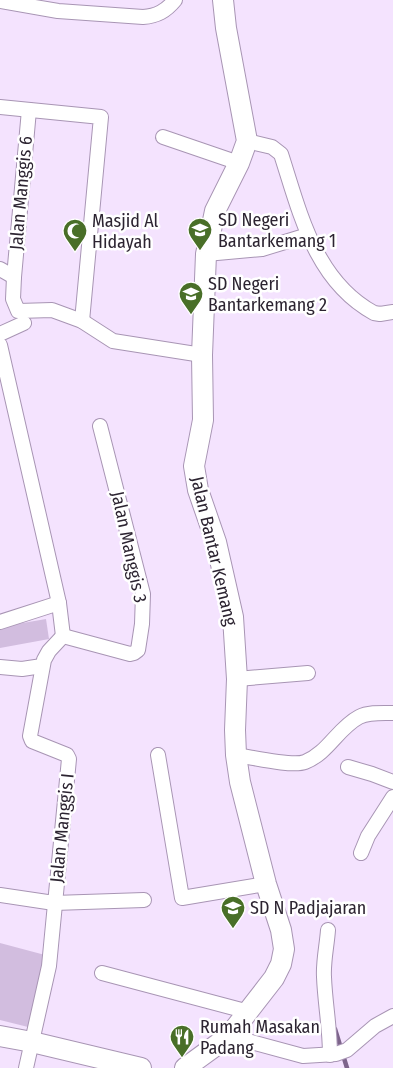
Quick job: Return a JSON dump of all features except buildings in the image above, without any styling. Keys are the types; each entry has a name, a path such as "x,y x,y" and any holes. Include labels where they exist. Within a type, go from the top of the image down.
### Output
{"street":[{"path":"0,1 56,5 153,17 169,8 176,0"},
{"path":"223,0 243,151"},
{"path":"0,107 101,117 82,321 113,342 202,355"},
{"name":"Jalan Manggis 6","path":"29,110 13,299 18,311 52,310 82,321"},
{"path":"163,137 243,151 272,147 281,154 308,235 326,269 342,289 374,313 393,312"},
{"name":"Jalan Bantar Kemang","path":"185,1068 229,1036 249,1012 274,978 281,964 284,949 281,930 266,884 240,782 236,755 237,679 233,617 216,542 198,490 194,466 203,420 202,355 206,254 215,211 243,151"},
{"path":"206,254 262,249 308,235"},
{"path":"0,268 14,277"},
{"path":"0,334 24,323"},
{"path":"0,346 59,603 63,636"},
{"name":"Jalan Manggis 3","path":"63,636 130,654 138,650 143,609 142,594 100,426"},
{"path":"0,622 59,603"},
{"name":"Jalan Manggis I","path":"54,903 69,759 67,755 30,738 42,666 48,651 63,636"},
{"path":"0,667 22,669 42,666"},
{"path":"237,679 308,673"},
{"path":"236,755 292,763 304,762 328,746 358,718 374,713 393,713"},
{"path":"158,754 182,898 266,884"},
{"path":"348,767 393,782"},
{"path":"362,852 372,829 393,797"},
{"path":"0,895 54,903 144,900"},
{"path":"26,1068 49,966 54,903"},
{"path":"328,930 324,974 325,998 330,1032 338,1053"},
{"path":"102,973 249,1012"},
{"path":"229,1036 306,1062 338,1053 375,1026 393,1016"},
{"path":"0,1036 32,1042 107,1065 141,1068"}],"shaded area":[{"path":"46,619 49,639 0,648 0,627"},
{"path":"0,943 45,955 32,1028 0,1020"}],"waterway":[{"path":"335,1029 347,1068"}],"place":[{"name":"SD Negeri Bantarkemang 1","path":"200,251"},
{"name":"Masjid Al Hidayah","path":"75,252"},
{"name":"SD Negeri Bantarkemang 2","path":"191,315"},
{"name":"SD N Padjajaran","path":"233,929"},
{"name":"Rumah Masakan Padang","path":"182,1058"}]}
